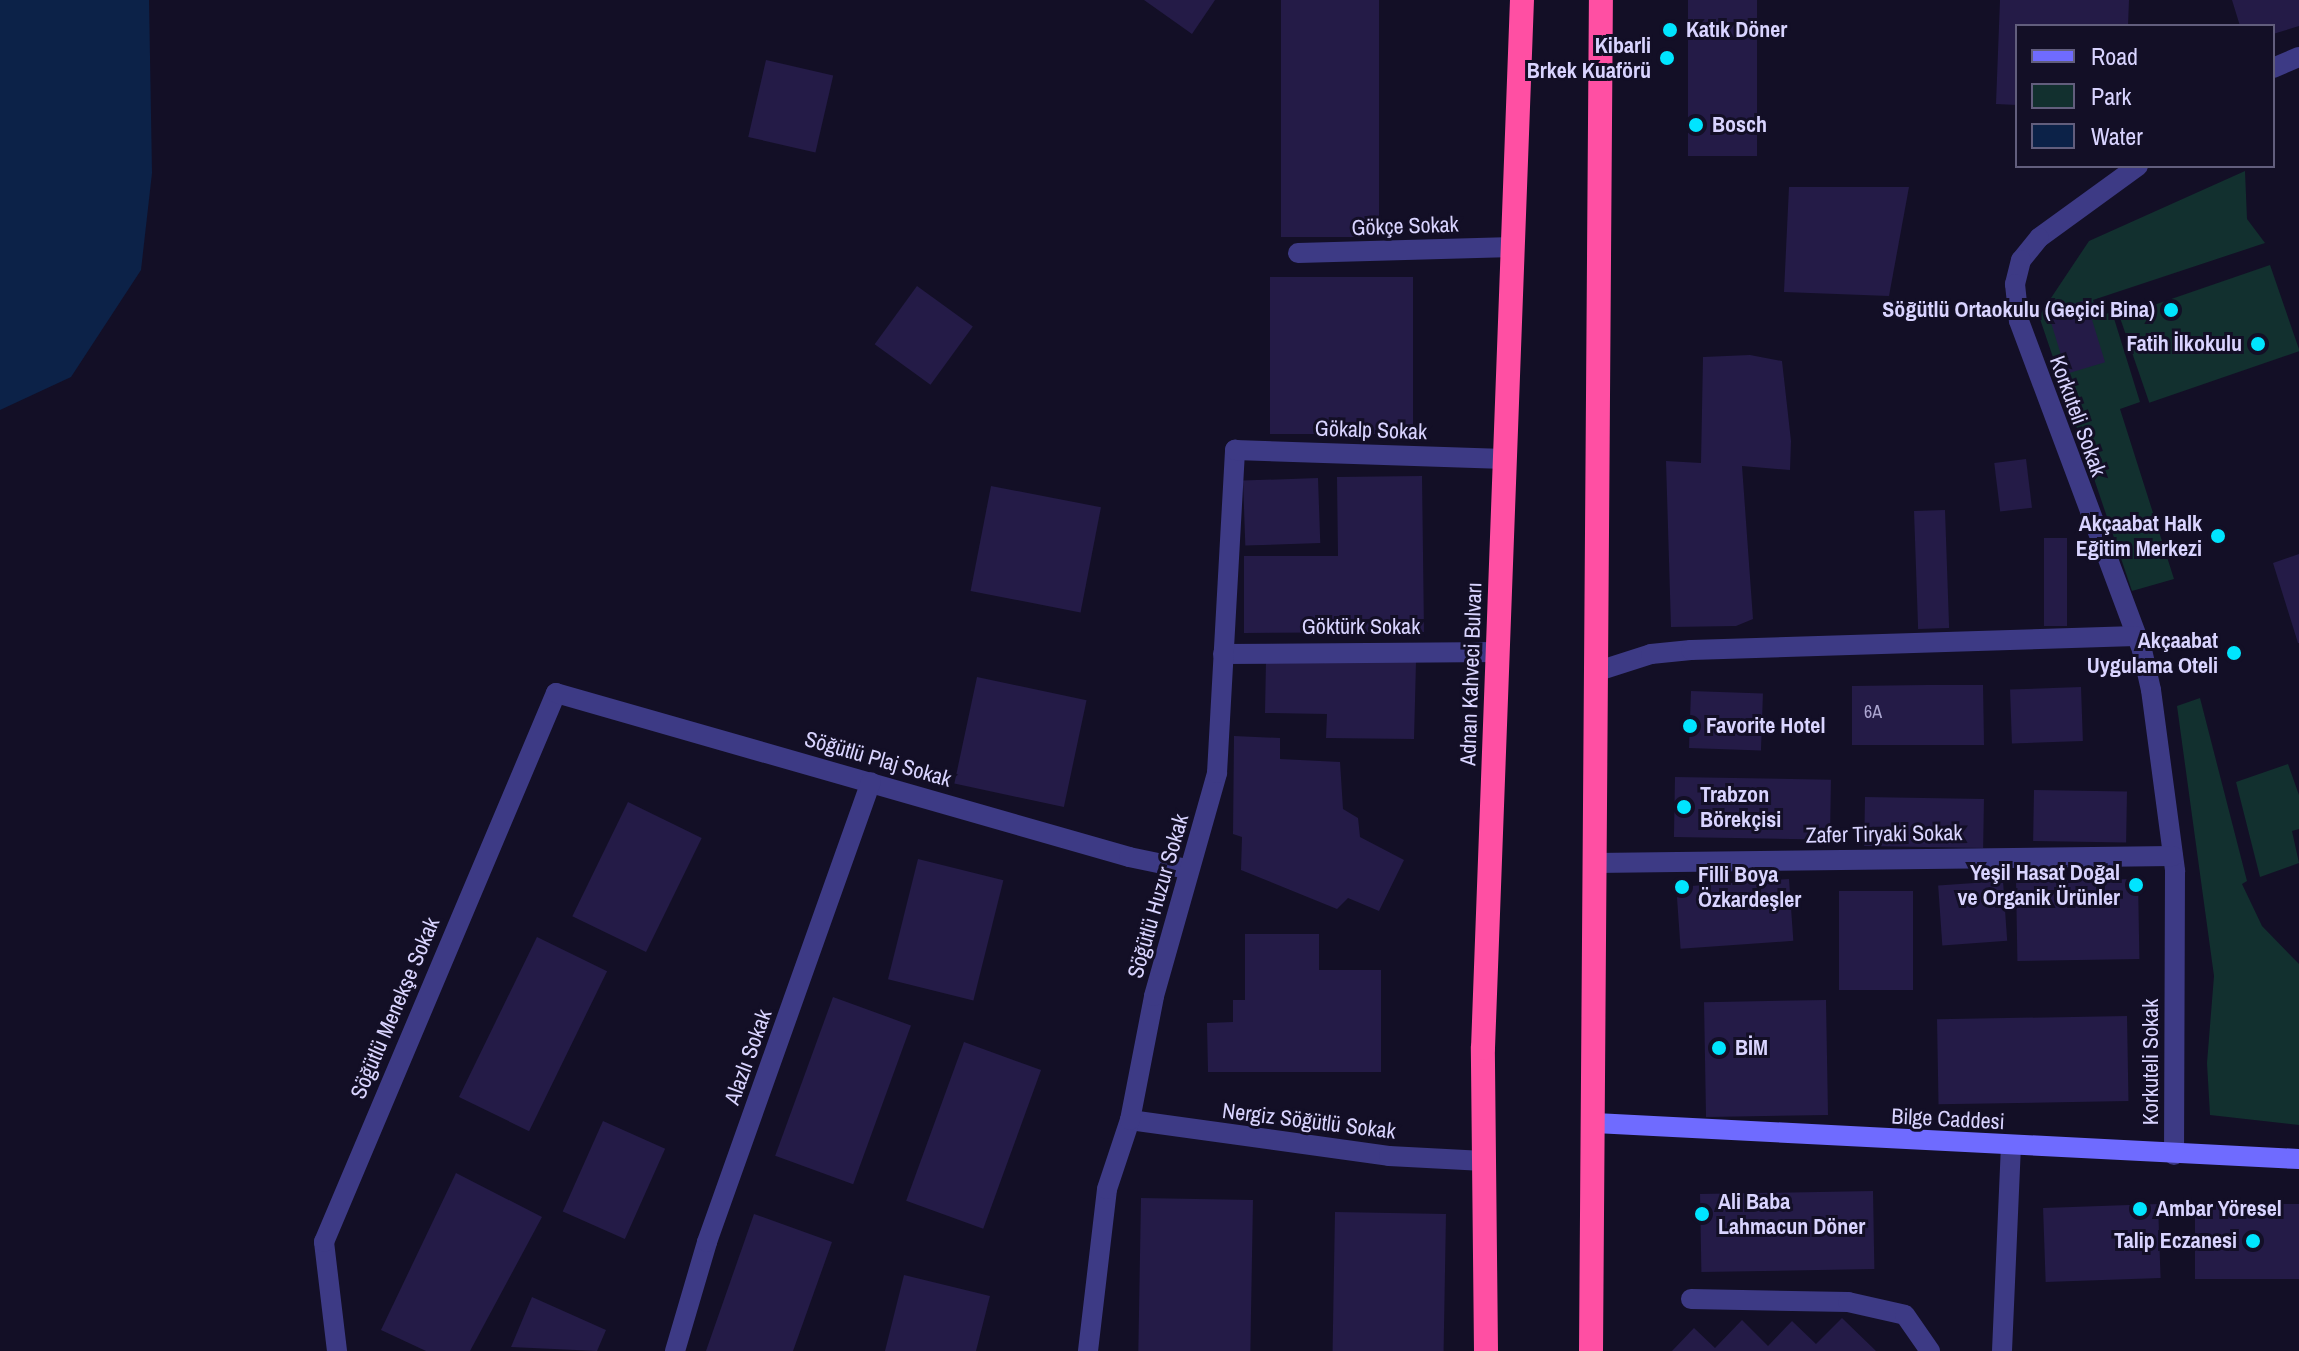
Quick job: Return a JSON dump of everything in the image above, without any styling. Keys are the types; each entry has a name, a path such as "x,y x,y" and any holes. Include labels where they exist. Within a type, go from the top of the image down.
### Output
{"highway":[{"name":"Adnan Kahveci Bulvarı","path":"1486,1351 1483,1048 1522,0"},
{"path":"1591,1351 1601,0"}],"street":[{"path":"2275,67 2299,57"},
{"name":"Korkuteli Sokak","path":"2135,168 2039,238 2021,260 2015,284 2019,321 2136,636 2151,690 2173,856 2174,1155"},
{"name":"Gökçe Sokak","path":"1298,253 1513,247"},
{"name":"Gökalp Sokak","path":"1235,450 1505,459"},
{"name":"Söğütlü Huzur Sokak","path":"1088,1351 1107,1189 1130,1120 1187,869 1217,773 1235,450"},
{"path":"1595,672 1651,654 1691,650 2136,636"},
{"name":"Göktürk Sokak","path":"1223,654 1498,652"},
{"name":"Söğütlü Plaj Sokak","path":"556,693 1129,857 1187,869"},
{"name":"Söğütlü Menekşe Sokak","path":"337,1351 324,1242 556,693"},
{"name":"Alazlı Sokak","path":"675,1351 707,1242 871,782"},
{"name":"Zafer Tiryaki Sokak","path":"1595,863 2173,856"},
{"name":"Nergiz Söğütlü Sokak","path":"1130,1120 1373,1154 1484,1161"},
{"name":"Bilge Caddesi","path":"1595,1123 2299,1159"},
{"path":"2002,1351 2011,1146"},
{"path":"1691,1299 1848,1302 1905,1315 1930,1351"}],"green space":[{"path":"2245,171 2247,219 2265,243 2093,300 2099,316 2112,312 2140,402 2120,409 2174,579 2132,591 2039,316 2089,241"},
{"path":"2270,265 2299,351 2149,403 2120,317"},
{"path":"2200,698 2247,881 2242,884 2262,926 2299,964 2299,1125 2210,1115 2207,1063 2214,976 2177,706"},
{"path":"2288,764 2299,795 2299,829 2292,831 2299,863 2260,877 2236,782"}],"water":[{"path":"0,0 149,0 152,173 141,270 71,377 0,410"}],"building":[{"path":"1144,0 1215,0 1192,34"},
{"path":"1281,0 1379,0 1379,237 1281,237"},
{"path":"1688,0 1757,0 1757,156 1688,156"},
{"path":"2000,0 2129,0 2128,24 2015,24 2015,105 1996,104"},
{"path":"2232,0 2299,0 2299,26 2275,33 2275,24 2239,24"},
{"path":"766,60 833,76 815,152 748,137"},
{"path":"1789,187 1909,187 1889,296 1784,292"},
{"path":"1270,277 1413,277 1413,434 1270,434"},
{"path":"917,286 973,327 931,385 875,344"},
{"path":"2086,300 2105,362 2067,374 2048,312"},
{"path":"1750,355 1782,361 1791,441 1790,470 1742,466 1753,619 1736,626 1671,627 1666,461 1701,463 1703,357"},
{"path":"2026,459 2032,508 2000,512 1994,463"},
{"path":"1422,476 1424,632 1244,633 1244,556 1338,556 1337,477"},
{"path":"1318,478 1320,543 1245,546 1243,481"},
{"path":"991,486 1101,507 1081,612 971,591"},
{"path":"1945,510 1949,628 1918,629 1914,511"},
{"path":"2044,538 2067,538 2067,626 2044,626"},
{"path":"2299,554 2299,643 2298,643 2273,563"},
{"path":"1266,660 1416,662 1414,739 1326,738 1327,714 1265,713"},
{"path":"977,677 1087,700 1064,807 954,784"},
{"path":"1983,685 1984,745 1852,745 1852,686"},
{"path":"2081,687 2083,741 2012,743 2010,689"},
{"path":"1691,691 1763,694 1761,750 1689,748"},
{"path":"1234,736 1280,738 1280,759 1340,762 1343,809 1358,818 1360,837 1404,860 1379,911 1348,898 1337,909 1241,870 1242,837 1233,834"},
{"path":"1675,777 1831,780 1830,840 1674,837"},
{"path":"2034,790 2127,792 2126,843 2033,841"},
{"path":"1865,797 1984,799 1983,848 1864,846"},
{"path":"628,802 702,838 646,952 572,916"},
{"path":"918,859 1003,880 973,1001 888,979"},
{"path":"1789,879 1793,941 1681,949 1676,887"},
{"path":"2138,879 2139,959 2017,961 2016,881"},
{"path":"2003,881 2007,941 1942,945 1938,886"},
{"path":"1839,891 1913,891 1913,990 1839,990"},
{"path":"1245,934 1319,934 1319,970 1381,970 1381,1072 1208,1072 1207,1023 1233,1022 1233,1000 1245,1000"},
{"path":"537,937 607,971 529,1131 459,1097"},
{"path":"833,997 911,1025 853,1184 775,1156"},
{"path":"1826,1000 1828,1115 1706,1117 1704,1002"},
{"path":"2127,1016 2128,1101 1939,1104 1937,1019"},
{"path":"964,1042 1041,1070 983,1229 906,1201"},
{"path":"603,1121 665,1149 625,1239 563,1211"},
{"path":"456,1173 542,1217 470,1351 426,1351 381,1330"},
{"path":"1873,1191 1874,1269 1701,1272 1700,1194"},
{"path":"1141,1198 1253,1200 1250,1351 1138,1351"},
{"path":"2158,1204 2161,1278 2046,1282 2043,1208"},
{"path":"2195,1204 2299,1204 2299,1279 2195,1279"},
{"path":"1335,1212 1446,1214 1444,1351 1333,1351"},
{"path":"754,1214 832,1242 793,1351 706,1351"},
{"path":"904,1275 990,1296 976,1351 885,1351"},
{"path":"532,1297 606,1330 597,1351 511,1347"},
{"path":"1842,1318 1876,1351 1672,1351 1694,1328 1715,1348 1742,1320 1768,1346 1792,1321 1816,1344"}],"place":[{"name":"Katık Döner","path":"1670,30"},
{"name":"Kibarli Brkek Kuaförü","path":"1667,58"},
{"name":"Bosch","path":"1696,125"},
{"name":"Söğütlü Ortaokulu (Geçici Bina)","path":"2171,310"},
{"name":"Fatih İlkokulu","path":"2258,344"},
{"name":"Akçaabat Halk Eğitim Merkezi","path":"2218,536"},
{"name":"Akçaabat Uygulama Oteli","path":"2234,653"},
{"name":"Favorite Hotel","path":"1690,726"},
{"name":"Trabzon Börekçisi","path":"1684,807"},
{"name":"Yeşil Hasat Doğal ve Organik Ürünler","path":"2136,885"},
{"name":"Filli Boya Özkardeşler","path":"1682,887"},
{"name":"BİM","path":"1719,1048"},
{"name":"Ambar Yöresel","path":"2140,1209"},
{"name":"Ali Baba Lahmacun Döner","path":"1702,1214"},
{"name":"Talip Eczanesi","path":"2253,1241"}]}
